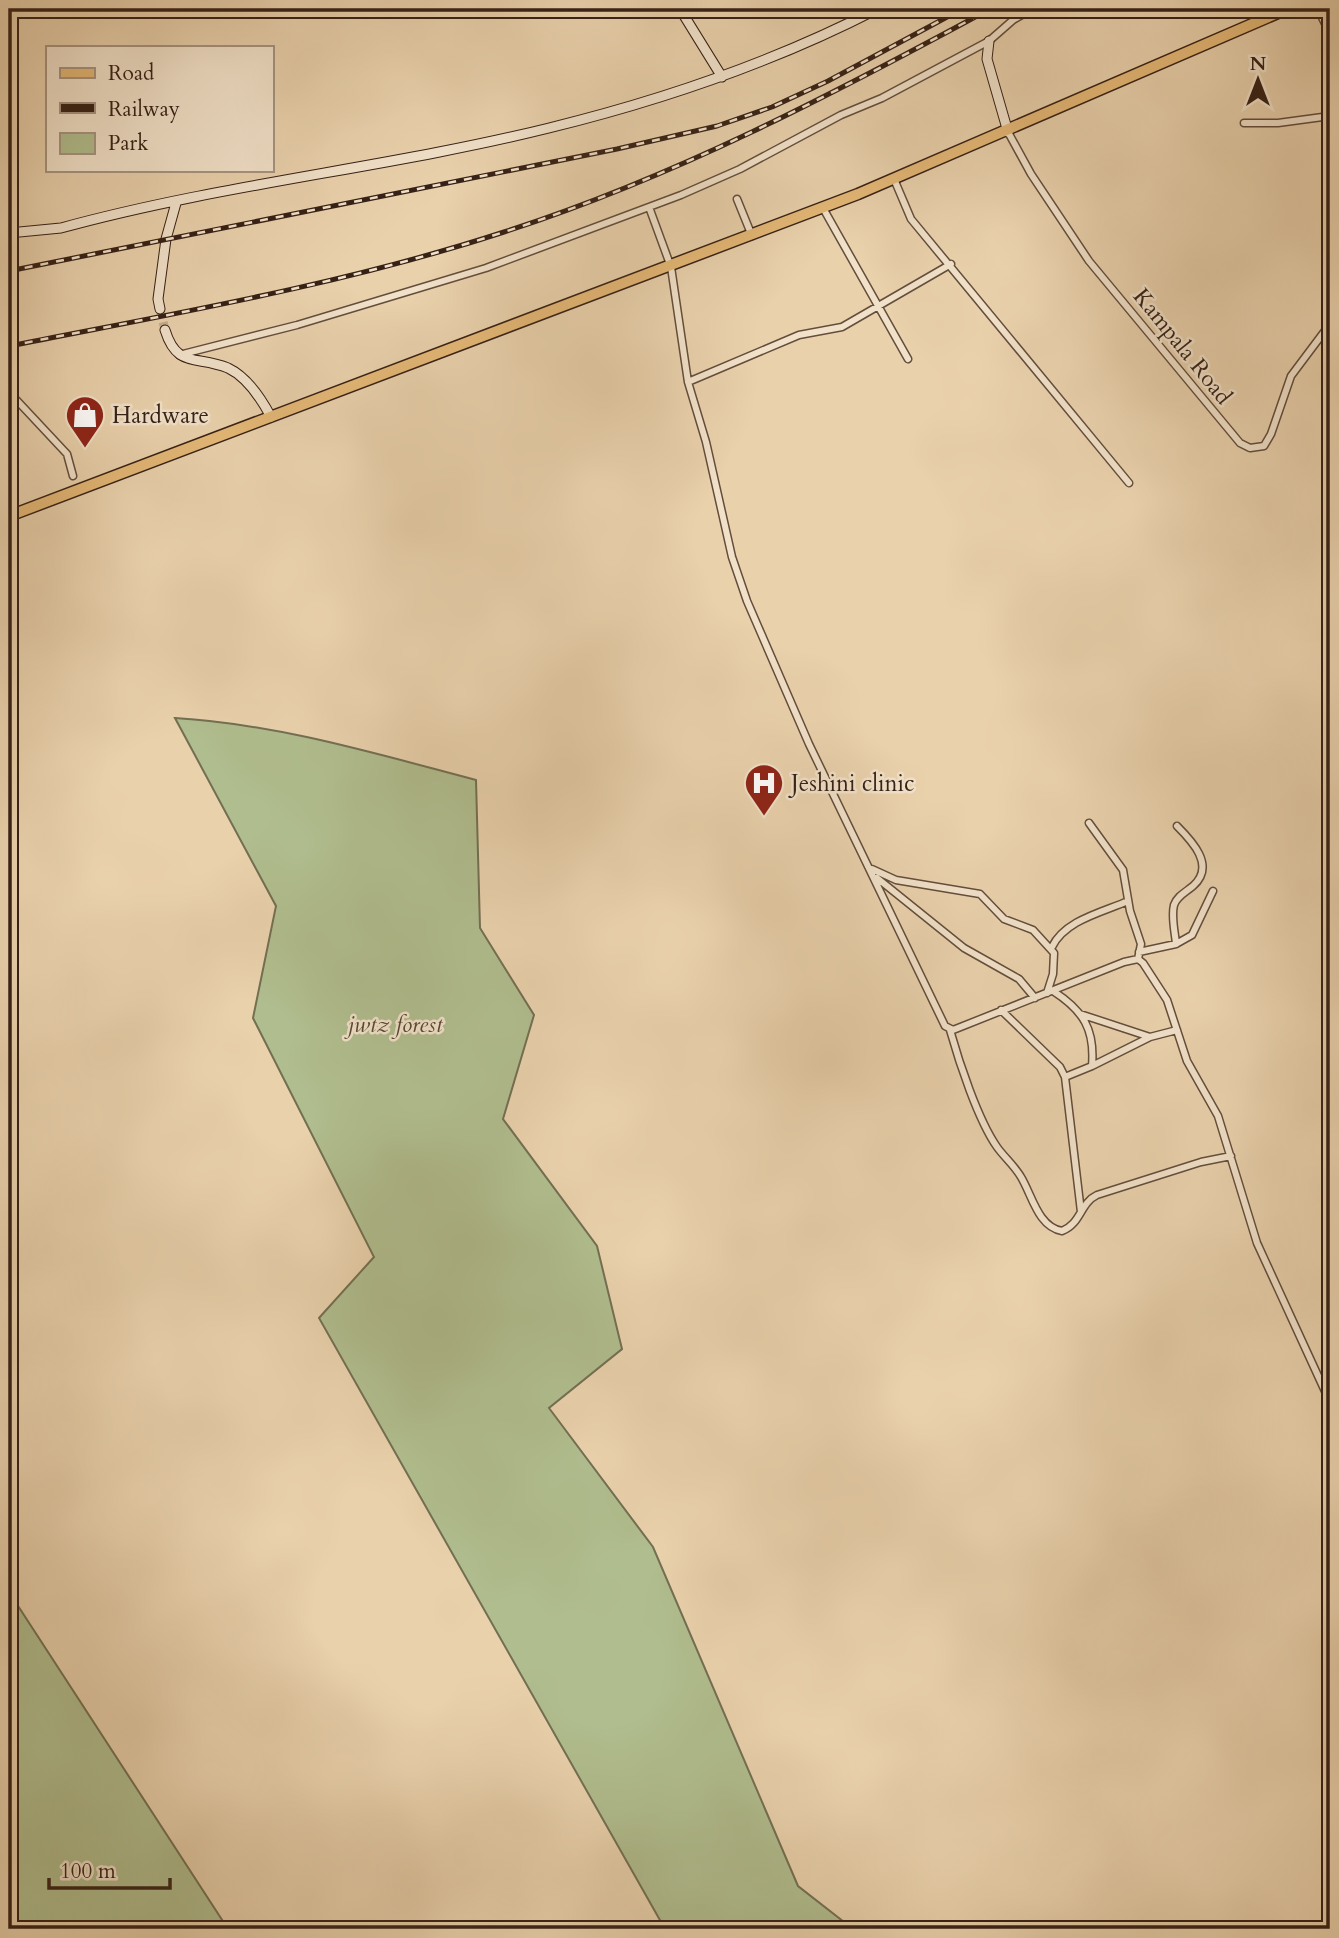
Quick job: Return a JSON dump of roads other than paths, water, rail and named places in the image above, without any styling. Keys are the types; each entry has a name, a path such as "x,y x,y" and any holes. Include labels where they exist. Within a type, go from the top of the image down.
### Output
{"main road":[{"path":"9,516 823,208 1008,132 1287,9"}],"street":[{"path":"680,9 722,78"},
{"path":"9,233 61,228 548,129 722,78 811,43 877,9"},
{"path":"177,356 297,326 486,268 649,207 740,169 989,41 1013,20 1032,9"},
{"path":"1318,9 1330,34"},
{"path":"989,41 987,59 1008,132"},
{"path":"1244,123 1278,123 1330,116"},
{"name":"Kampala Road","path":"1008,132 1031,174 1089,261 1240,443 1250,448 1264,446 1292,376 1330,324"},
{"path":"894,179 911,219 951,264 1129,483"},
{"path":"737,199 752,236"},
{"path":"160,309 158,299 166,239 176,203"},
{"path":"649,207 671,267 688,382 706,442 732,557 747,601 809,744 945,1026 950,1030 965,1076 991,1135 1020,1175 1044,1220 1051,1227 1062,1231 1076,1223 1087,1202 1097,1195 1201,1162 1231,1156"},
{"path":"823,208 908,359"},
{"path":"688,382 799,335 842,327 951,264"},
{"path":"164,330 170,347 177,356 230,369 261,398 271,417"},
{"path":"9,392 66,454 73,475"},
{"path":"1089,823 1123,870 1128,901 1141,944 1139,956 1167,1000 1194,1077 1218,1116 1257,1244 1330,1402"},
{"path":"1176,944 1174,907 1182,894 1198,880 1201,866 1200,851 1177,826"},
{"path":"871,868 896,880 980,894 1004,919 1032,930 1052,947"},
{"path":"875,877 964,948 1019,979 1035,998"},
{"path":"950,1030 1176,944 1196,931 1213,891"},
{"path":"1050,992 1053,975 1052,947 1056,938 1069,927 1128,901"},
{"path":"1050,992 1079,1013 1150,1037"},
{"path":"1001,1010 1059,1067 1065,1077 1081,1213"},
{"path":"1079,1013 1093,1038 1091,1066"},
{"path":"1065,1077 1150,1037 1177,1030"}],"tunnel":[{"path":"160,309 165,330"}],"railway":[{"path":"9,271 617,149 717,126 772,107 828,81 962,9"},
{"path":"9,346 320,283 382,268 504,232 568,210 692,160 872,72 990,9"}],"place":[{"name":"Hardware","path":"85,449"},
{"name":"Jeshini clinic","path":"764,817"}],"park label":[{"name":"jwtz forest","path":"395,1024"}]}
